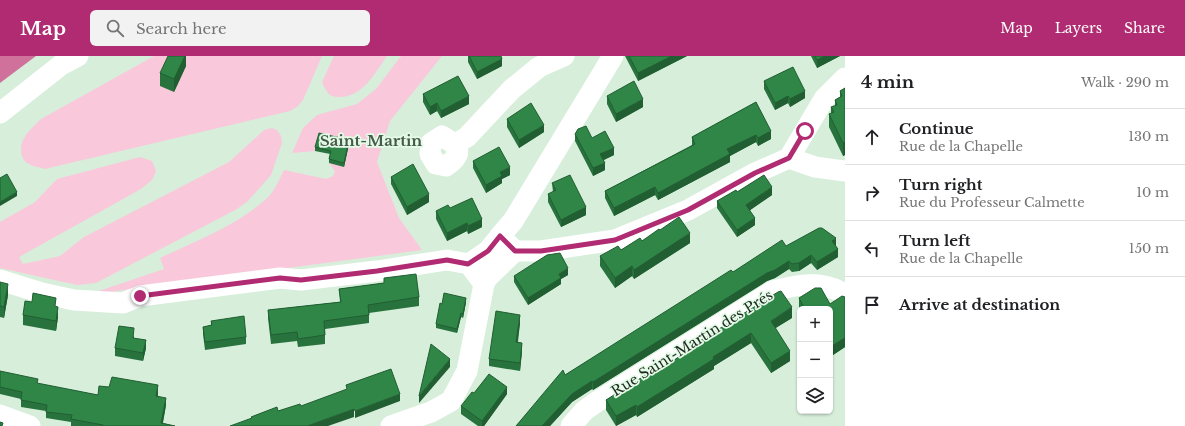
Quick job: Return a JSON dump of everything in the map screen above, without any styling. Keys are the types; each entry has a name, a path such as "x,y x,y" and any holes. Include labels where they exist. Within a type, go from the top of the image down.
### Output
{"street":[{"path":"0,112 61,65 78,56"},
{"path":"455,144 467,138 512,89 539,67 564,56"},
{"path":"468,264 488,251 520,209 613,56"},
{"path":"392,426 431,412 451,401 467,371 484,284 487,278 515,251 541,251 615,240 688,210 755,173 789,158 824,99 845,78"},
{"path":"789,158 815,167 845,172"},
{"path":"500,236 515,251"},
{"path":"0,280 42,293 74,300 123,303 140,296 280,278 301,280 377,271 447,260 468,264 484,284"},
{"name":"Rue Saint-Martin des Prés","path":"571,426 584,411 595,403 773,291 792,286 813,284 834,288 845,294"},
{"path":"0,414 30,426"}],"shaded area":[{"path":"0,56 36,56 0,83"},
{"path":"154,56 322,56 303,100 297,107 290,111 45,169 27,163 24,160 21,150 23,140 29,131 41,119"},
{"path":"334,56 387,56 362,89 347,96 335,97 326,91 322,82"},
{"path":"401,56 442,56 390,121 377,162 399,218 422,250 87,295 164,269 160,258 233,223 259,205 270,195 284,170 326,179 333,176 335,171 329,163 344,166 319,137 315,151 292,153 303,128 317,115 357,104 376,89"},
{"path":"272,128 277,130 281,136 282,143 271,175 248,201 237,209 96,283 77,285 0,268 0,222 35,202 57,179 140,157 152,161 156,171 152,180 141,189 19,257 23,264 60,256 84,237 229,162 264,130"}],"building":[{"path":"168,56 185,56 174,79 160,73"},
{"path":"469,56 501,56 502,59 477,72"},
{"path":"629,56 672,56 638,73"},
{"path":"815,56 825,56 817,60"},
{"path":"793,67 805,91 790,99 788,96 775,103 764,81"},
{"path":"458,76 469,96 441,111 437,103 430,107 423,94"},
{"path":"634,81 643,99 616,114 607,96"},
{"path":"845,88 845,142 843,143 829,114 834,112 831,107 837,105 835,100 842,96 840,91"},
{"path":"756,102 771,131 758,138 756,135 727,149 730,154 658,193 655,187 614,208 605,191 690,147 695,144 692,137"},
{"path":"531,103 544,125 519,140 507,119"},
{"path":"586,126 592,138 605,131 614,148 600,154 605,163 593,168 575,134 578,129"},
{"path":"319,133 349,140 344,163 329,159 331,151 315,147"},
{"path":"499,147 510,167 500,172 502,176 486,185 473,161"},
{"path":"413,164 429,194 407,207 391,177"},
{"path":"7,174 17,192 0,202 0,178"},
{"path":"570,175 586,207 561,220 548,194 556,190 552,183"},
{"path":"764,175 772,187 746,205 755,218 737,230 717,201 736,190 737,192"},
{"path":"472,198 482,219 468,226 467,223 447,233 436,211 448,205 450,208"},
{"path":"679,217 690,233 634,270 632,266 615,278 600,256 618,246 621,250 640,238 642,241"},
{"path":"819,228 822,228 836,238 832,241 838,249 817,262 811,255 799,263 792,264 789,261 767,273 572,394 542,426 516,426 563,370 565,375 731,270 733,272 782,240 786,246"},
{"path":"560,253 568,268 559,274 561,278 528,298 514,276 547,255"},
{"path":"416,274 419,297 368,305 369,315 324,321 325,335 298,339 297,332 271,335 268,310 341,302 339,289 384,283 384,278"},
{"path":"0,282 8,284 4,307 0,306"},
{"path":"815,288 821,288 830,304 842,296 845,297 845,338 833,345 833,306 803,306 799,298"},
{"path":"781,291 792,307 771,321 790,351 771,363 751,333 713,357 714,359 637,407 636,405 616,416 606,400 652,371 654,373 667,365 680,356 679,354"},
{"path":"33,293 56,298 55,306 58,307 56,321 23,315 25,301 32,302"},
{"path":"444,293 466,298 463,314 461,313 457,329 436,324 440,303 442,304"},
{"path":"496,311 520,315 516,342 522,343 520,363 489,359"},
{"path":"244,316 246,337 205,342 203,327 212,325 211,321"},
{"path":"119,326 134,328 133,338 146,340 143,353 115,348"},
{"path":"431,344 450,359 419,396"},
{"path":"391,369 400,394 355,411 354,409 307,426 230,426 277,407 278,411 300,404 301,406 347,389 346,385"},
{"path":"0,371 38,379 37,383 98,395 99,386 109,387 112,377 158,385 156,396 166,398 161,423 175,426 103,426 71,419 72,415 46,412 47,405 21,400 22,392 0,387"},
{"path":"489,374 507,387 482,421 461,406 472,392 474,393"}],"district":[{"name":"Saint-Martin","path":"371,141"}],"route":[{"path":"140,296 280,278 301,280 377,271 447,260 468,264 488,251 500,236 515,251 541,251 615,240 688,210 755,173 789,158 805,131"}]}
